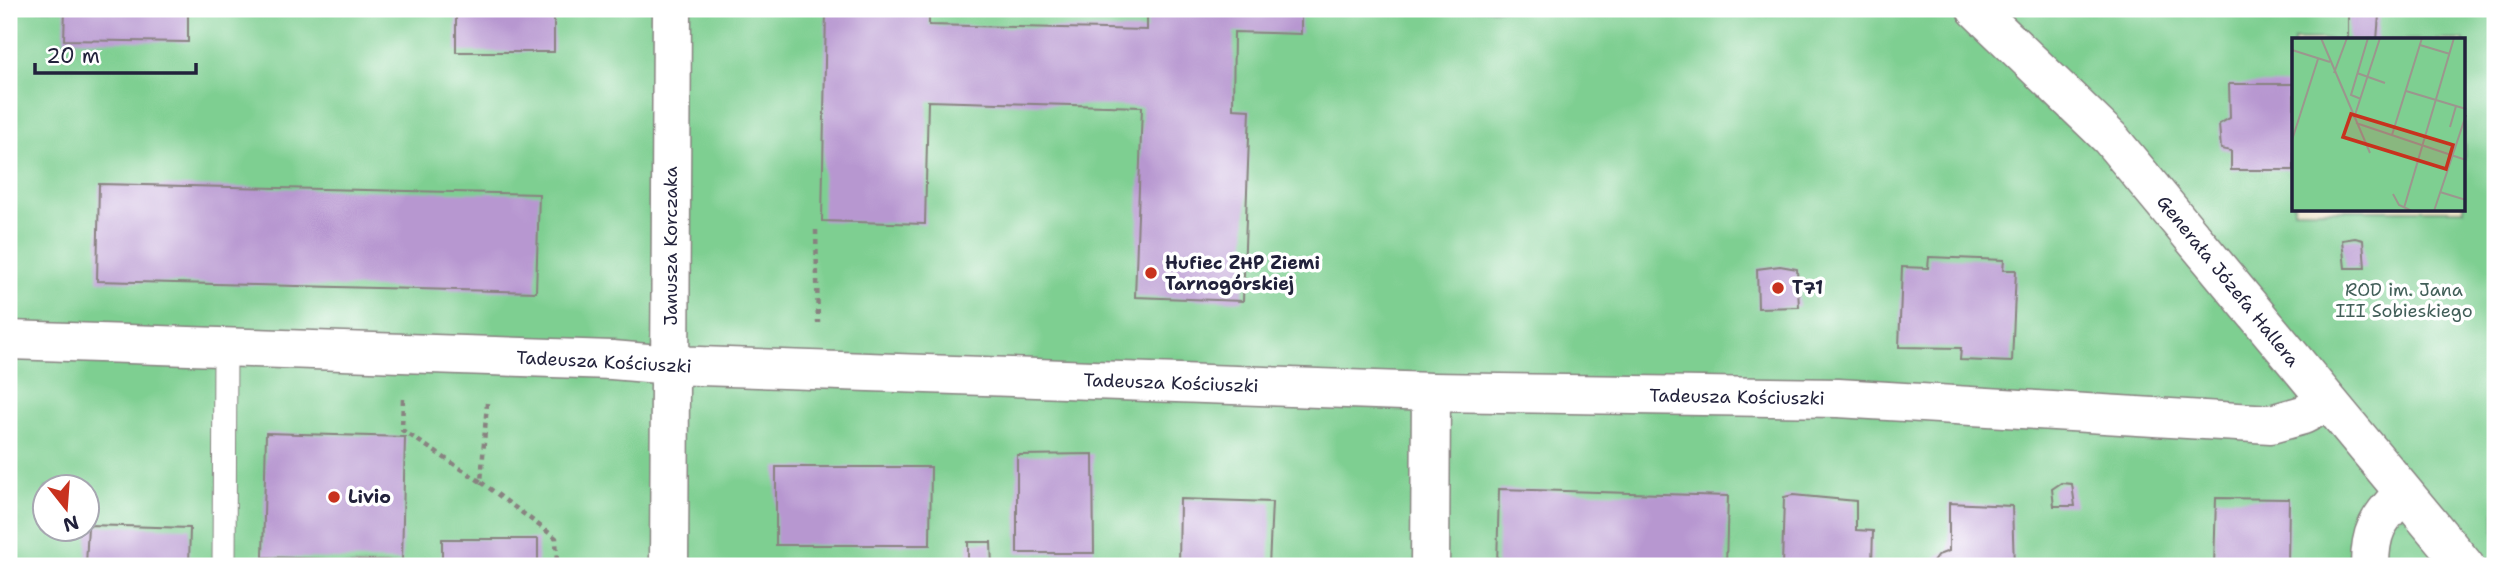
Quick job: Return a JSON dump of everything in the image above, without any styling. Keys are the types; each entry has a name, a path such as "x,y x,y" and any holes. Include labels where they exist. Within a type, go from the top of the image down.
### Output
{"street":[{"name":"Janusza Korczaka","path":"669,566 672,9"},
{"name":"Generała Józefa Hallera","path":"1976,9 2110,138 2465,566"},
{"name":"Tadeusza Kościuszki","path":"9,340 1431,392 1838,398 2271,424 2303,415 2328,402"},
{"path":"1430,566 1431,392"},
{"path":"2370,566 2370,546 2377,523 2403,492"}],"lane":[{"path":"224,566 225,348"}],"path":[{"path":"816,230 818,324"},
{"path":"404,388 402,430 481,482 556,538 557,566"},
{"path":"481,482 488,392"}],"green space":[{"name":"ROD im. Jana III Sobieskiego","path":"9,9 2495,9 2495,566 9,566"}],"building":[{"path":"65,9 188,9 188,42 64,40"},
{"path":"456,9 554,9 554,52 456,52"},
{"path":"826,9 929,9 929,25 1147,30 1147,9 1301,9 1301,34 1234,32 1233,109 1250,110 1243,301 1135,297 1142,107 928,101 925,224 822,221"},
{"path":"2348,15 2379,15 2377,38 2348,38"},
{"path":"2229,84 2292,84 2292,170 2231,170 2231,151 2221,149 2219,124 2230,118"},
{"path":"99,184 539,194 536,292 97,281"},
{"path":"2342,240 2363,240 2365,268 2345,268"},
{"path":"1929,257 2004,260 2003,270 2016,270 2012,362 1960,360 1961,348 1899,347 1902,267 1928,268"},
{"name":"T71","path":"1780,266 1797,269 1799,307 1758,308 1757,269"},
{"name":"Livio","path":"266,433 405,437 402,561 263,557"},
{"path":"1093,454 1094,553 1017,553 1017,455"},
{"path":"776,467 931,467 930,545 776,545"},
{"path":"2061,483 2072,484 2075,506 2054,506 2052,489"},
{"path":"1499,489 1728,496 1726,566 1497,566"},
{"path":"1793,495 1856,501 1856,530 1873,531 1872,563 1858,566 1782,566 1784,497"},
{"path":"2216,498 2289,499 2288,566 2214,566"},
{"path":"1180,499 1272,502 1269,566 1179,566"},
{"path":"1949,503 2012,506 2014,566 1930,566 1938,555 1949,551"},
{"path":"102,525 190,528 189,566 86,566 87,544 102,544"},
{"path":"442,539 538,539 538,566 442,566"},
{"path":"968,542 991,542 992,566 968,566"}],"place":[{"name":"Hufiec ZHP Ziemi Tarnogórskiej","path":"1151,273"},
{"name":"T71","path":"1778,288"},
{"name":"Livio","path":"334,497"}]}
